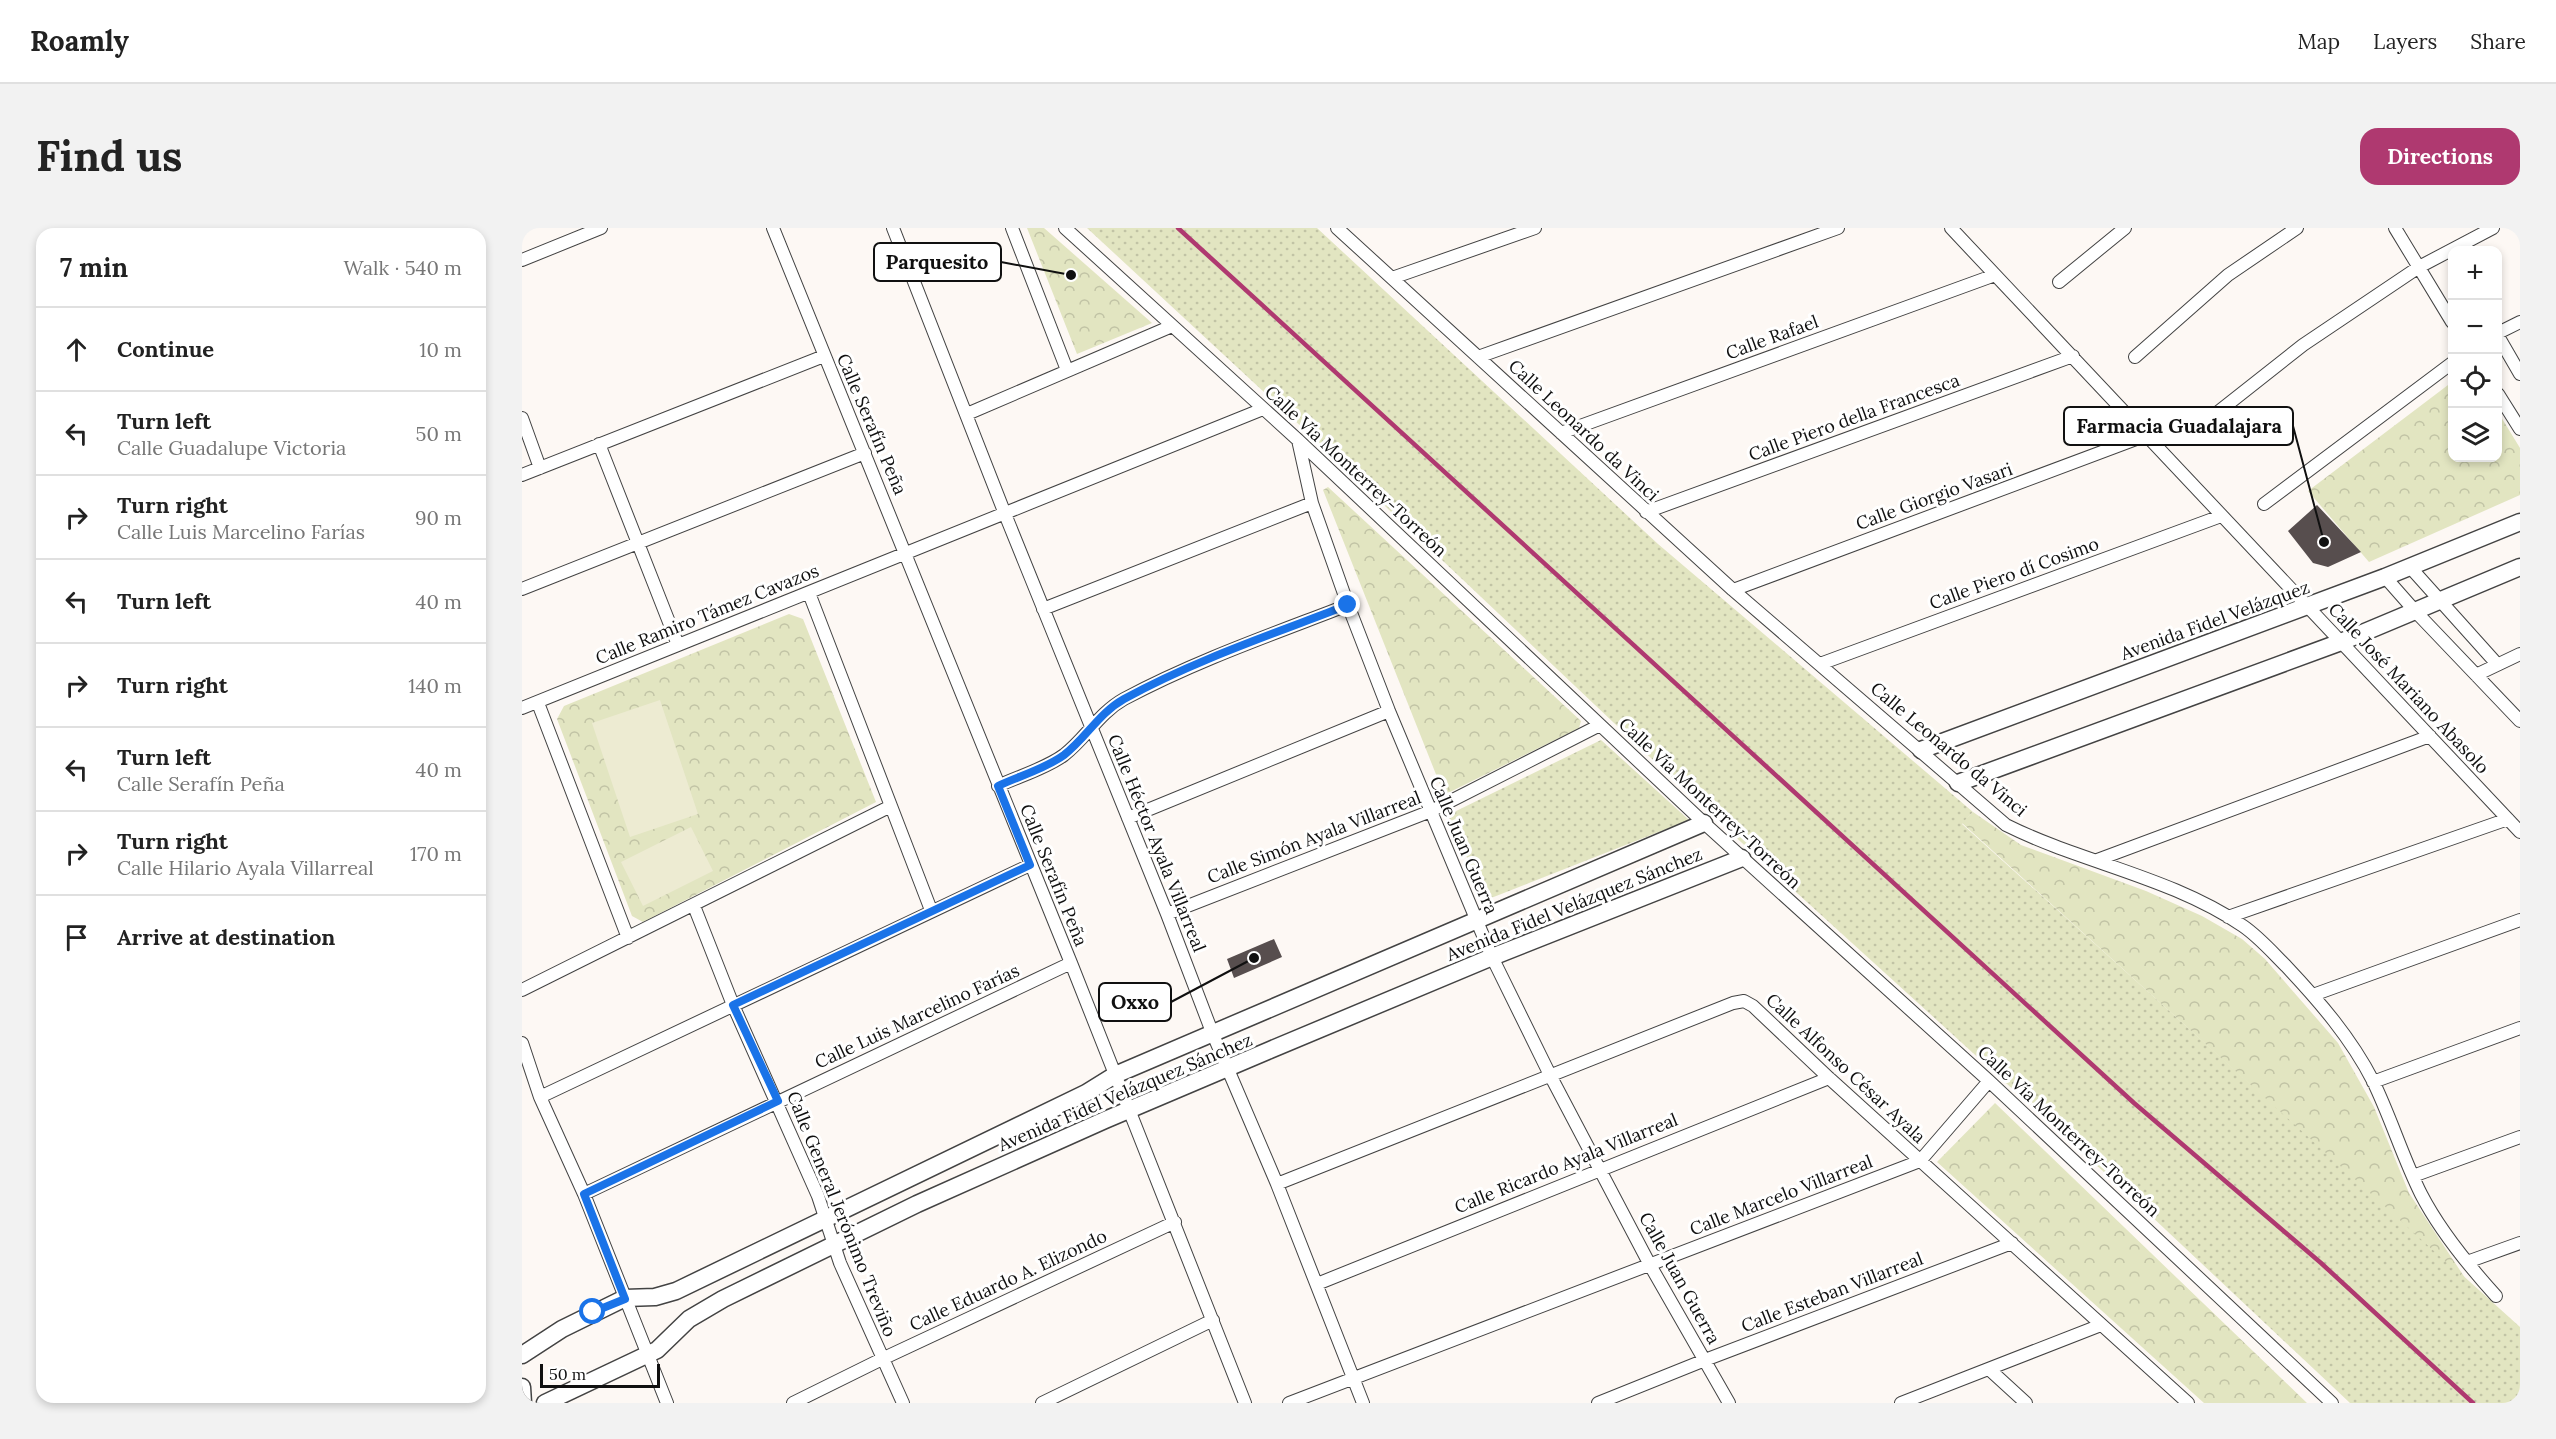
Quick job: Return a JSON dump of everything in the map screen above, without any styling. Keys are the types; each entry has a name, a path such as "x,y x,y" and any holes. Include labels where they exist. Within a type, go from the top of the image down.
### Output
{"street":[{"path":"522,260 601,228"},
{"name":"Calle Serafín Peña","path":"773,228 1071,963 1245,1403"},
{"name":"Calle Héctor Ayala Villarreal","path":"893,228 1005,514 1167,914 1226,1068 1277,1184 1363,1403"},
{"path":"1012,228 1067,370"},
{"name":"Calle Vía Monterrey-Torreón","path":"1065,228 1298,440 1704,823 1989,1081 2332,1403"},
{"name":"Calle Leonardo da Vinci","path":"1337,228 1733,590 2006,825 2024,834 2165,886 2228,917 2261,940 2313,995 2349,1040 2373,1082 2413,1176 2437,1221 2496,1296"},
{"path":"1392,278 1534,228"},
{"path":"1478,357 1838,228"},
{"name":"Calle José Mariano Abasolo","path":"1951,228 2520,832"},
{"path":"2059,282 2125,228"},
{"path":"2134,357 2228,275 2297,228"},
{"path":"2395,228 2448,315"},
{"path":"2194,431 2303,345 2419,267 2493,228"},
{"name":"Calle Rafael","path":"1562,433 1995,275"},
{"path":"2502,333 2520,322"},
{"path":"967,414 1172,326"},
{"path":"2502,342 2520,374"},
{"name":"Calle Piero della Francesca","path":"1646,512 2073,356"},
{"path":"522,475 824,357"},
{"path":"2264,504 2448,366"},
{"path":"2502,400 2520,429"},
{"name":"Calle Ramiro Támez Cavazos","path":"522,708 1263,409"},
{"path":"522,418 540,468"},
{"name":"Calle Giorgio Vasari","path":"1733,590 2148,435"},
{"name":"Calle Juan Guerra","path":"1298,440 1312,503 1348,605 1389,711 1492,957 1550,1075 1650,1265 1729,1403"},
{"path":"598,444 678,645"},
{"path":"522,590 866,453"},
{"path":"1043,609 1312,503"},
{"name":"Calle Piero dí Cosimo","path":"1820,663 2221,516"},
{"name":"Avenida Fidel Velázquez","path":"1921,750 2307,607 2520,522"},
{"path":"2410,567 2497,664"},
{"path":"1958,783 2341,642 2520,567"},
{"path":"2385,577 2520,721"},
{"path":"809,593 931,910"},
{"path":"998,786 1063,755 1091,725 1123,700 1164,680 1348,605"},
{"path":"2476,675 2520,654"},
{"path":"538,703 628,938"},
{"path":"1128,818 1389,711"},
{"name":"Calle Simón Ayala Villarreal","path":"1167,914 1431,811 1600,725"},
{"path":"2097,860 2430,736"},
{"path":"522,990 891,806"},
{"path":"2228,917 2508,819"},
{"name":"Avenida Fidel Velázquez Sánchez","path":"522,1355 562,1329 625,1299 655,1298 676,1291 1086,1093 1115,1075 1704,823"},
{"name":"Avenida Fidel Velázquez Sánchez","path":"545,1403 647,1355 667,1341 689,1318 704,1309 917,1204 1226,1068 1492,957 1742,858"},
{"path":"540,1097 1030,865"},
{"name":"Calle General Jerónimo Treviño","path":"694,906 733,1005 778,1101 818,1196 833,1245 903,1403"},
{"path":"2313,995 2520,920"},
{"name":"Calle Luis Marcelino Farías","path":"584,1194 1071,963"},
{"name":"Calle Alfonso César Ayala","path":"1277,1184 1733,1003 1744,1001 1753,1006 1829,1078 2188,1403"},
{"path":"2373,1082 2520,1028"},
{"path":"522,1043 540,1097 584,1194 667,1403"},
{"name":"Calle Ricardo Ayala Villarreal","path":"1317,1284 1600,1168 1829,1078"},
{"name":"Calle Marcelo Villarreal","path":"1289,1403 1920,1161 1989,1081"},
{"path":"2413,1176 2520,1137"},
{"name":"Calle Eduardo A. Elizondo","path":"793,1403 1175,1222"},
{"name":"Calle Esteban Villarreal","path":"1598,1403 2012,1243"},
{"path":"2467,1262 2520,1243"},
{"path":"1042,1403 1213,1320"},
{"path":"1901,1403 2101,1325"},
{"path":"1990,1370 2026,1403"},
{"path":"522,1387 523,1403"}],"green space":[{"path":"1027,228 1044,228 1152,323 1077,354"},
{"path":"1087,228 1317,228 1658,544 1973,812 1962,824 2520,1327 2520,1403 2350,1403 2116,1183 1708,812 1291,417"},
{"path":"2448,385 2448,462 2502,462 2502,419 2520,448 2520,495 2369,562 2308,491"},
{"path":"1328,487 1581,721 1579,728 1448,793 1443,792 1323,490"},
{"path":"789,614 803,619 876,802 643,922 632,916 557,719 564,706"},
{"path":"1601,740 1689,820 1486,900 1448,815"},
{"path":"1973,812 2021,845 2146,891 2202,916 2242,939 2265,959 2338,1043 2374,1107 2409,1193 2467,1281 1962,823"},
{"path":"1995,1103 2307,1403 2204,1403 1937,1162"}],"shaded area":[{"path":"660,700 698,814 630,837 592,723"},
{"path":"691,827 713,871 643,906 621,862"}],"building":[{"path":"2317,505 2361,552 2328,567 2313,563 2288,531"},
{"path":"1274,939 1282,957 1234,978 1227,959"}],"railway":[{"path":"1178,228 2134,1103 2321,1263 2473,1403"}],"place":[{"name":"Parquesito","path":"1071,275"},
{"name":"Farmacia Guadalajara","path":"2324,542"},
{"name":"Oxxo","path":"1254,958"}],"route":[{"path":"593,1312 625,1299 584,1194 778,1101 733,1005 1030,865 998,786 1063,755 1073,747 1091,725 1123,700 1194,666 1348,605"}]}
